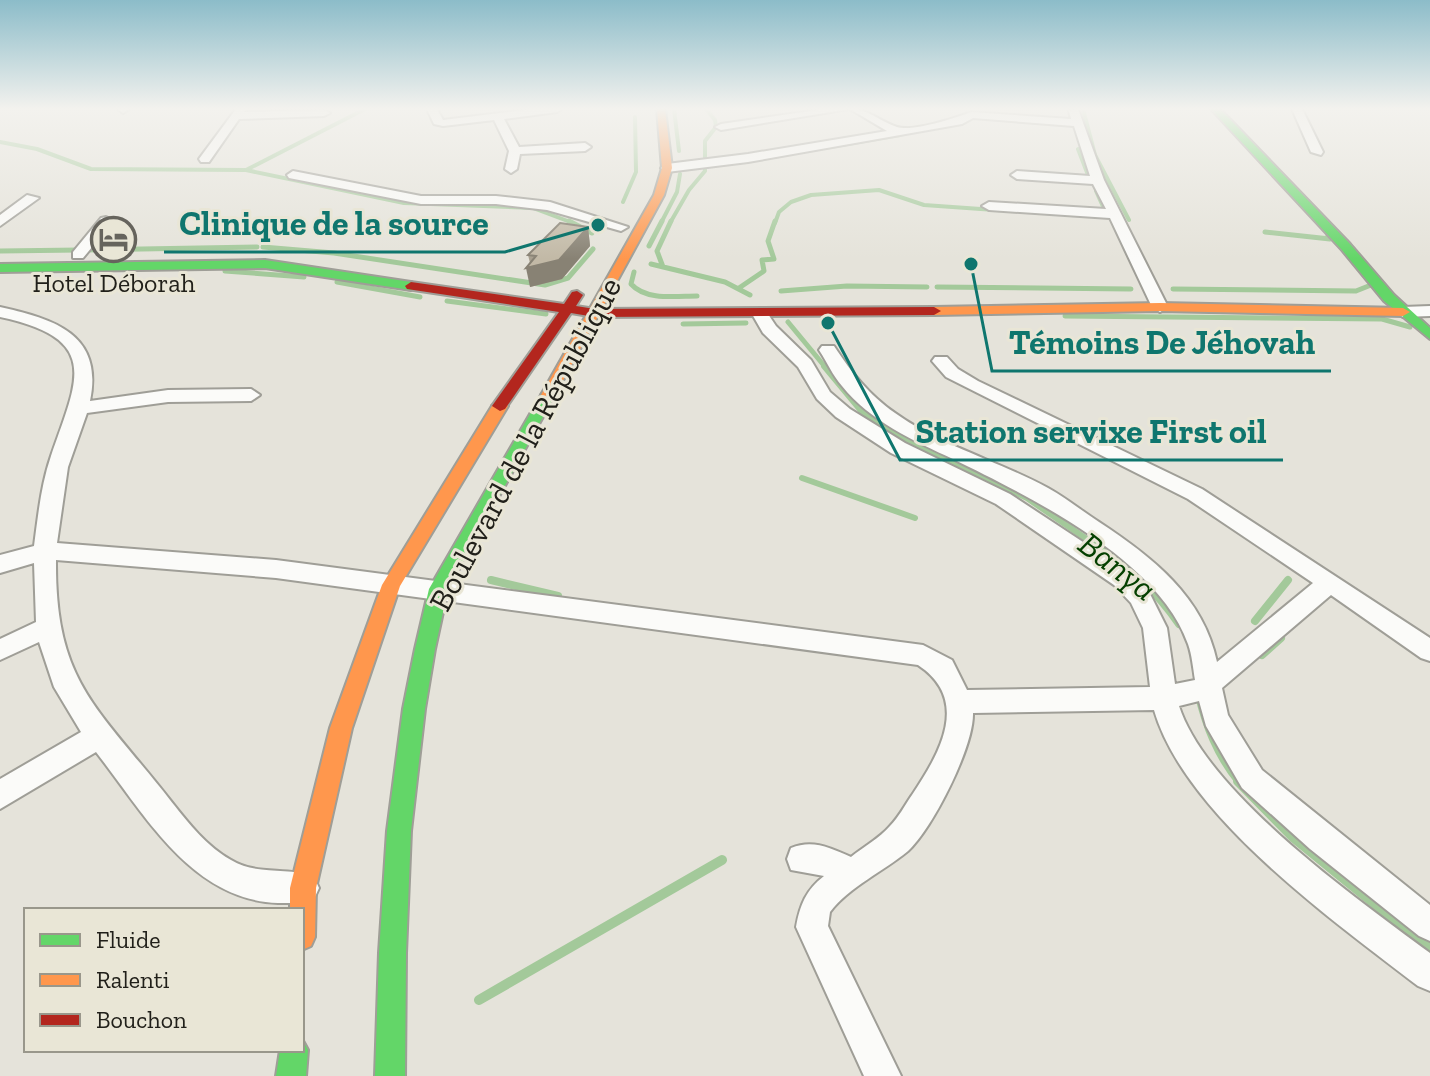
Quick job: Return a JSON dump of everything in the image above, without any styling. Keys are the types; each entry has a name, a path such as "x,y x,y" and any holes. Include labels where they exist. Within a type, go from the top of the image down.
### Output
{"main road":[{"name":"Boulevard de la République","path":"390,1076 389,972 405,771 423,645 439,589 659,195 667,168 666,159"},
{"path":"1263,159 1346,247 1389,298 1430,335"},
{"path":"617,233 632,205"},
{"path":"0,257 275,255 535,292 570,304"},
{"path":"0,268 265,264 598,307 760,314 1156,301 1403,312"},
{"name":"Boulevard de la République","path":"303,908 303,888 341,728 391,585 480,434 570,304 584,277 535,292"},
{"path":"612,277 635,301"},
{"path":"598,307 635,301 1389,298"},
{"path":"291,1076 294,1052"}],"street":[{"path":"511,169 513,159"},
{"path":"667,168 740,159"},
{"path":"1090,159 1156,301"},
{"path":"293,175 421,200 542,204 617,233"},
{"path":"1017,175 1098,180"},
{"path":"0,222 32,198"},
{"path":"989,206 1114,214"},
{"path":"78,255 106,221"},
{"path":"1403,312 1430,311"},
{"path":"0,312 51,327 73,343 80,353 85,379 58,467 43,594 46,628 67,686 100,735 194,852 222,875 255,885 303,888"},
{"path":"760,314 769,329 805,364 823,395 843,413 898,448 1003,499 1122,579 1140,597 1155,628 1174,731 1211,785 1258,833 1339,905 1430,974"},
{"path":"828,350 849,384 889,418 1042,494 1139,560 1162,582 1186,614 1201,645 1206,686 1215,718 1252,779 1321,839 1430,925"},
{"path":"941,361 952,373 972,385 1195,494 1430,651"},
{"path":"77,409 168,396 251,395"},
{"path":"0,564 47,551 276,569 923,655 943,668 960,702 960,730 939,779 900,838 821,898 812,927 883,1076"},
{"path":"960,702 1168,696 1206,686 1330,582"},
{"path":"0,650 46,628"},
{"path":"0,795 100,735"},
{"path":"802,859 822,860 853,873"}],"building":[{"path":"560,223 588,227 559,260 526,268 536,256 528,255"}],"waterway":[{"path":"65,159 91,169 246,170"},
{"path":"246,170 267,159"},
{"path":"623,202 636,172 636,159"},
{"path":"670,222 689,190 705,171 705,159"},
{"path":"1082,159 1088,175"},
{"path":"1097,159 1129,220"},
{"path":"246,170 404,203 533,208 572,223"},
{"path":"661,223 677,192 680,174"},
{"path":"775,223 779,212 791,202 811,195 879,190 924,205 995,210"},
{"path":"1096,191 1105,211"},
{"path":"649,246 662,221"},
{"path":"739,288 764,271 762,260 774,259 768,241 775,221"},
{"path":"663,267 657,251 670,222"},
{"path":"572,223 592,233"},
{"path":"1265,232 1330,239 1328,236"},
{"path":"84,250 257,247"},
{"path":"263,247 334,253 545,285 568,278 593,249"},
{"path":"0,251 79,250"},
{"path":"651,264 663,267"},
{"path":"663,267 725,282 750,295"},
{"path":"225,271 304,277"},
{"path":"634,272 631,284 645,293 697,296"},
{"path":"1173,289 1356,291 1371,285 1370,280"},
{"path":"337,282 420,297"},
{"path":"781,291 847,286 927,287"},
{"path":"937,287 1131,289"},
{"path":"447,301 546,314"},
{"path":"1065,316 1382,319 1410,327"},
{"name":"Banya","path":"788,322 826,368"},
{"path":"683,324 746,323"},
{"name":"Banya","path":"824,366 863,413 896,435 1027,498 1104,551"},
{"path":"802,478 915,518"},
{"name":"Banya","path":"1101,549 1144,582 1179,624"},
{"path":"491,580 558,596"},
{"path":"1255,621 1288,580"},
{"path":"1262,655 1281,638"},
{"name":"Banya","path":"1198,692 1213,740 1240,783"},
{"name":"Banya","path":"1238,781 1294,838 1430,949"},
{"path":"479,1000 722,860"}],"traffic: fast":[{"path":"1263,159 1346,247 1389,298 1430,335"},
{"path":"0,268 265,264 411,286"},
{"path":"390,1076 392,953 399,831 405,770 425,649 439,589 548,395"},
{"path":"291,1076 294,1052"}],"traffic: slow":[{"path":"548,395 659,195 667,168 666,159"},
{"path":"934,311 1160,307 1403,312"},
{"path":"303,908 303,888 341,728 391,585 500,406"}],"traffic: jam":[{"path":"411,286 595,313 934,311"},
{"path":"500,406 577,295"}],"place":[{"name":"Clinique de la source","path":"598,225"},
{"name":"Hotel Déborah","path":"114,240"},
{"name":"Témoins De Jéhovah","path":"971,264"},
{"name":"Station servixe First oil","path":"828,323"}]}
